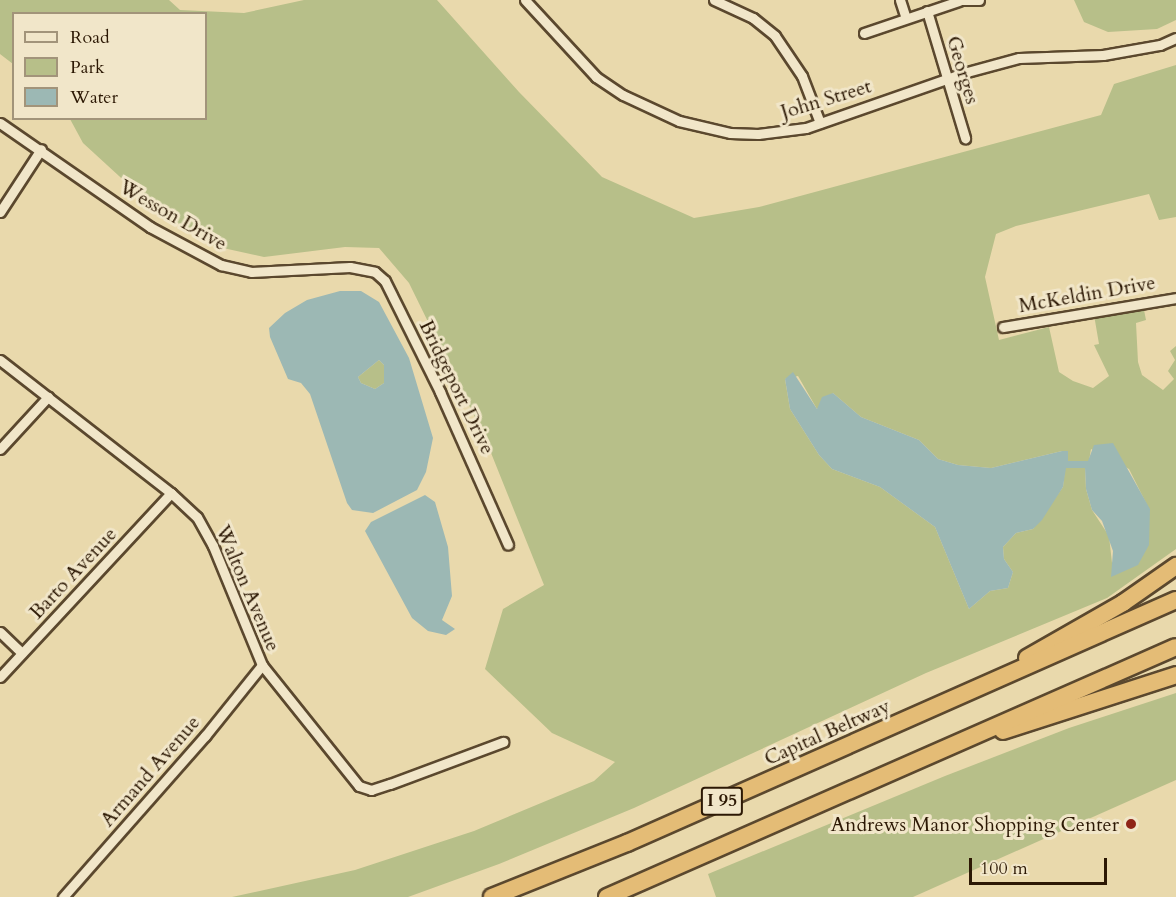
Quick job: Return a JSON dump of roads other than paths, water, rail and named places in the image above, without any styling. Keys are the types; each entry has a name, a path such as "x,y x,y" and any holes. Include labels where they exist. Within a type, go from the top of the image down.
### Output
{"highway":[{"path":"996,679 1051,641 1123,603 1176,566"},
{"name":"Capital Beltway","path":"492,897 627,843 1176,600"},
{"name":"I 95","path":"607,897 1176,648"},
{"path":"964,740 1034,724 1176,675"}],"street":[{"name":"John Street","path":"526,0 596,77 646,108 679,121 730,133 786,132 820,123 946,78 1020,58 1103,55 1151,47 1176,38"},
{"path":"714,0 740,10 775,36 802,76 820,123"},
{"path":"900,0 906,18"},
{"path":"864,33 959,0 979,0"},
{"name":"Georges","path":"927,11 965,138"},
{"name":"Wesson Drive","path":"0,123 41,149 150,227 221,265 251,272 350,267"},
{"path":"0,212 41,149"},
{"name":"Bridgeport Drive","path":"350,267 375,272 385,281 465,443 508,545"},
{"name":"McKeldin Drive","path":"1003,327 1176,298"},
{"name":"Walton Avenue","path":"0,360 171,493 197,517 213,546 262,665 352,781 371,790 504,742"},
{"path":"0,449 48,397"},
{"name":"Barto Avenue","path":"0,677 171,493"},
{"path":"0,632 22,653"},
{"name":"Armand Avenue","path":"63,897 205,736 262,665"}],"water":[{"path":"340,291 361,291 379,302 409,358 433,438 426,472 417,490 373,513 352,510 347,503 310,394 301,383 288,379 270,337 269,328 285,313 307,300","holes":["379,360 384,365 384,383 375,389 361,383 358,377"]},
{"path":"793,372 817,409 822,397 833,393 861,417 919,440 938,459 958,465 991,468 1062,451 1068,451 1068,461 1088,461 1094,445 1113,443 1150,509 1149,545 1138,565 1111,577 1113,551 1102,521 1092,510 1086,489 1085,468 1066,468 1063,487 1042,520 1033,529 1016,533 1003,547 1004,559 1013,572 1008,588 990,591 969,609 935,527 880,487 832,469 819,455 790,409 785,379"},
{"path":"425,495 435,502 448,547 452,596 442,620 455,629 446,635 428,631 412,618 365,531 371,522"}],"place":[{"name":"Andrews Manor Shopping Center","path":"1131,824"}]}
